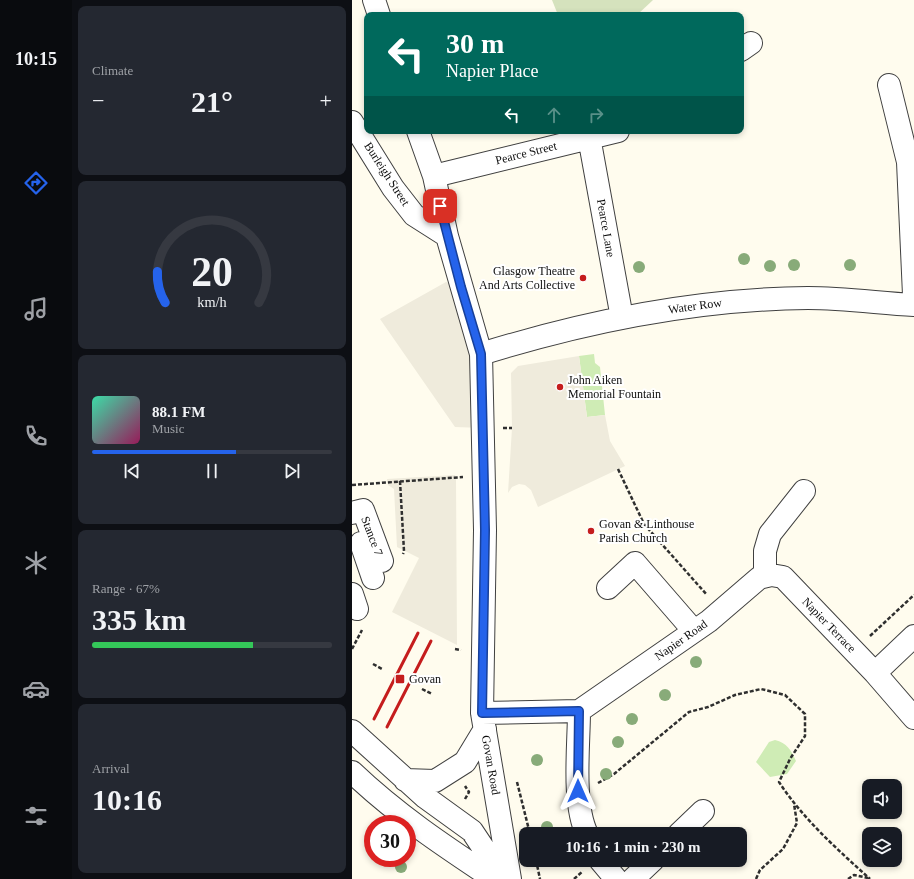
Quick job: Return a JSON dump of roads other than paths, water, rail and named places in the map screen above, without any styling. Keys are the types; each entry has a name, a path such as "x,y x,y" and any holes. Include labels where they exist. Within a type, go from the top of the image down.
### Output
{"street":[{"path":"374,0 378,12"},
{"path":"889,85 908,162 914,295"},
{"name":"Burleigh Street","path":"352,122 393,188 414,215 447,236"},
{"name":"Govan Road","path":"419,134 434,176 447,236 481,354 485,530 483,721 510,879"},
{"name":"Pearce Street","path":"434,176 604,134"},
{"name":"Pearce Lane","path":"589,137 622,318"},
{"name":"Water Row","path":"481,354 622,318 719,302 809,298 914,305"},
{"path":"774,576 765,551 770,534 804,491"},
{"name":"Stance 7","path":"356,514 366,587"},
{"path":"352,555 366,587"},
{"path":"608,588 635,563 694,631"},
{"name":"Napier Road","path":"579,711 694,631 722,610 759,578 774,576"},
{"name":"Napier Terrace","path":"774,576 875,673 914,718"},
{"path":"875,673 914,636"},
{"path":"405,780 435,782 465,762 483,721 579,711 578,801 584,827"},
{"path":"352,731 425,797 472,831 504,879"},
{"path":"352,772 381,799 430,836 494,879"},
{"path":"686,827 703,811"},
{"path":"606,867 616,879"},
{"path":"633,879 646,867"}],"railway":[{"path":"374,719 418,633"},
{"path":"387,727 431,641"}],"place":[{"name":"Glasgow Theatre And Arts Collective","path":"583,278"},
{"name":"John Aiken Memorial Fountain","path":"560,387"},
{"name":"Govan & Linthouse Parish Church","path":"591,531"},
{"name":"Govan","path":"400,679"}]}
